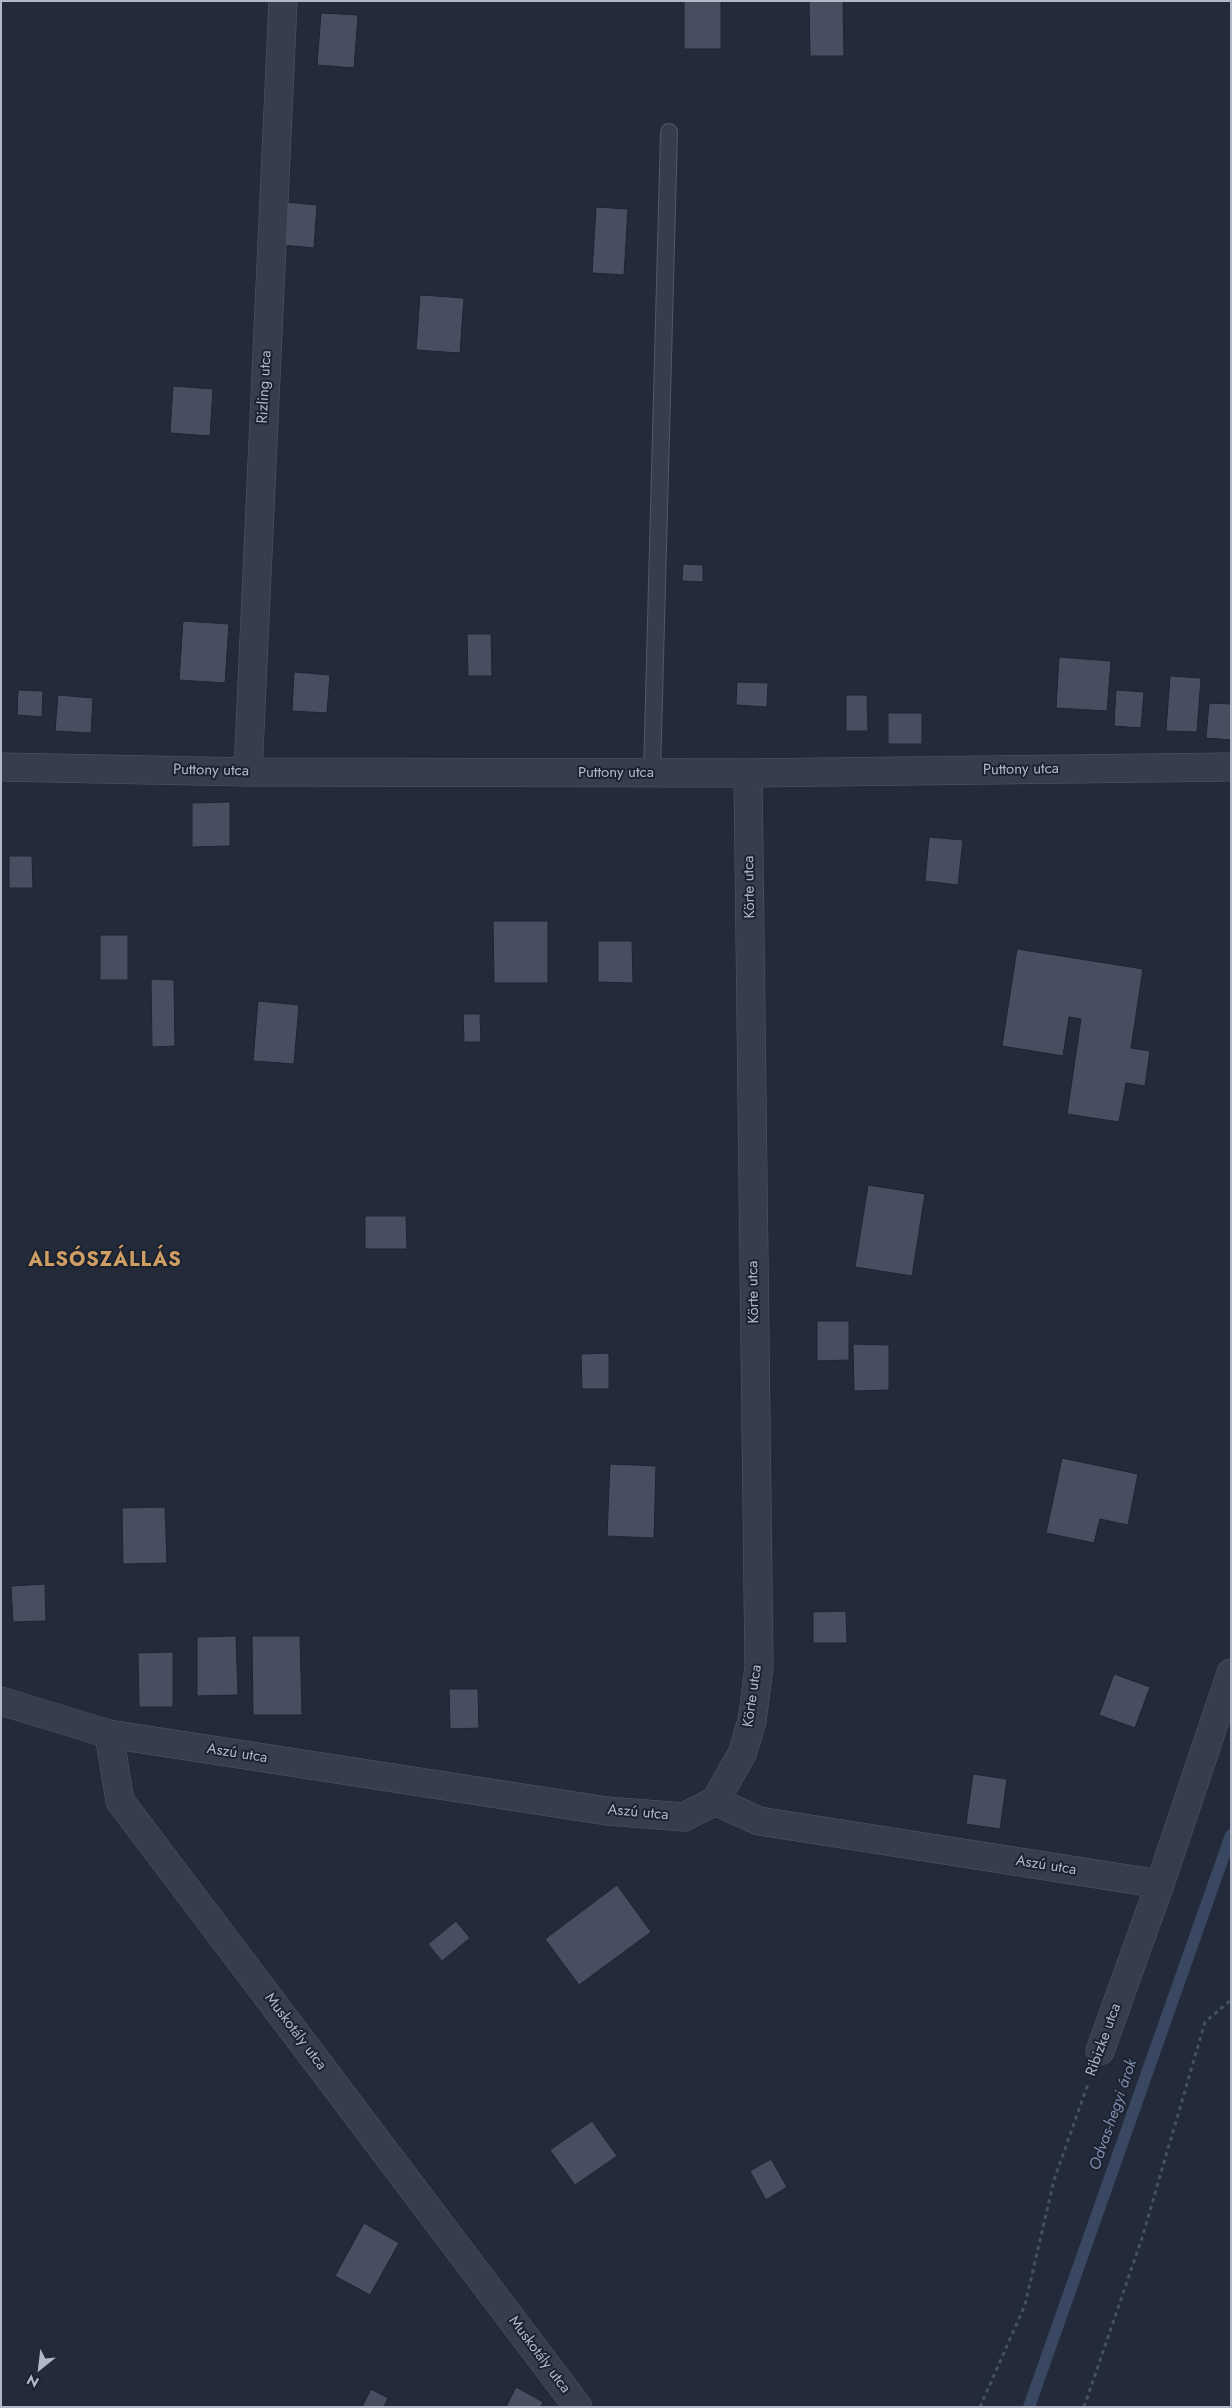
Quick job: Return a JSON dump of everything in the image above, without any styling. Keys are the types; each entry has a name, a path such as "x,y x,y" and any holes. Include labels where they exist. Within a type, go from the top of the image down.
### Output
{"street":[{"name":"Rizling utca","path":"248,772 283,1"},
{"name":"Puttony utca","path":"1,767 248,772 652,773 1231,767"},
{"name":"Körte utca","path":"715,1801 742,1754 752,1721 758,1667 748,773"},
{"name":"Ribizke utca","path":"1100,2051 1160,1884 1231,1673"},
{"path":"1,1701 109,1734"},
{"name":"Aszú utca","path":"109,1734 607,1811 684,1817 715,1801 758,1821 1160,1884"},
{"name":"Muskotály utca","path":"109,1734 120,1801 578,2407"}],"lane":[{"path":"652,773 670,132"}],"path":[{"path":"1084,2407 1142,2238 1205,2022 1231,2000"},
{"name":"Ribizke utca","path":"980,2407 1025,2305 1054,2180 1100,2051"}],"building":[{"path":"684,1 721,1 721,49 684,49"},
{"path":"809,1 843,1 844,56 810,56"},
{"path":"321,13 358,15 354,68 317,65"},
{"path":"285,202 317,205 314,248 282,245"},
{"path":"596,207 628,209 624,275 592,273"},
{"path":"420,295 464,298 460,353 416,350"},
{"path":"173,386 213,389 210,436 170,433"},
{"path":"683,564 703,565 703,582 682,581"},
{"path":"183,621 229,624 225,683 179,680"},
{"path":"467,634 491,634 492,676 468,676"},
{"path":"1059,657 1111,661 1107,711 1056,708"},
{"path":"294,672 330,675 327,713 292,711"},
{"path":"1170,676 1201,678 1197,732 1166,731"},
{"path":"737,682 768,683 767,707 736,705"},
{"path":"18,690 43,691 42,717 17,715"},
{"path":"1116,690 1144,692 1141,728 1114,726"},
{"path":"58,695 93,698 91,733 55,731"},
{"path":"846,695 867,695 868,731 846,731"},
{"path":"1209,703 1231,704 1231,740 1206,738"},
{"path":"888,713 922,713 922,744 888,744"},
{"path":"230,802 230,846 192,847 192,803"},
{"path":"929,837 963,840 958,885 925,881"},
{"path":"9,856 32,856 33,888 9,888"},
{"path":"493,921 548,921 548,983 494,983"},
{"path":"100,935 128,935 128,980 100,980"},
{"path":"598,941 632,941 633,983 598,982"},
{"path":"1017,949 1143,969 1131,1048 1150,1051 1145,1086 1126,1083 1119,1122 1067,1114 1081,1019 1069,1017 1063,1056 1002,1046"},
{"path":"151,979 174,980 175,1046 152,1047"},
{"path":"258,1001 299,1005 294,1064 253,1061"},
{"path":"463,1014 480,1014 481,1042 464,1042"},
{"path":"868,1185 925,1194 912,1276 855,1267"},
{"path":"365,1216 406,1216 407,1249 365,1249"},
{"path":"817,1321 849,1321 849,1360 817,1361"},
{"path":"853,1344 889,1345 889,1390 854,1391"},
{"path":"609,1353 609,1389 582,1389 581,1354"},
{"path":"1062,1458 1138,1474 1128,1525 1100,1519 1094,1543 1046,1533"},
{"path":"610,1464 656,1466 654,1538 607,1536"},
{"path":"165,1507 167,1563 123,1564 122,1508"},
{"path":"45,1584 46,1621 13,1622 11,1586"},
{"path":"846,1611 847,1643 813,1643 813,1612"},
{"path":"236,1636 238,1695 197,1696 197,1637"},
{"path":"252,1636 300,1636 302,1715 253,1715"},
{"path":"173,1652 173,1707 139,1707 138,1653"},
{"path":"1114,1674 1150,1687 1135,1728 1099,1715"},
{"path":"449,1689 478,1689 479,1728 450,1729"},
{"path":"973,1774 1007,1779 1000,1829 966,1824"},
{"path":"617,1885 651,1932 579,1985 545,1939"},
{"path":"456,1921 470,1938 442,1961 428,1944"},
{"path":"592,2121 617,2156 575,2185 550,2150"},
{"path":"771,2159 787,2187 766,2200 750,2171"},
{"path":"364,2223 399,2243 370,2295 335,2276"},
{"path":"516,2387 543,2402 541,2407 506,2407"},
{"path":"371,2389 388,2398 384,2407 362,2407"}],"waterway":[{"name":"Odvas-hegyi árok","path":"1029,2407 1231,1835"}],"district":[{"name":"ALSÓSZÁLLÁS","path":"105,1261"}]}
